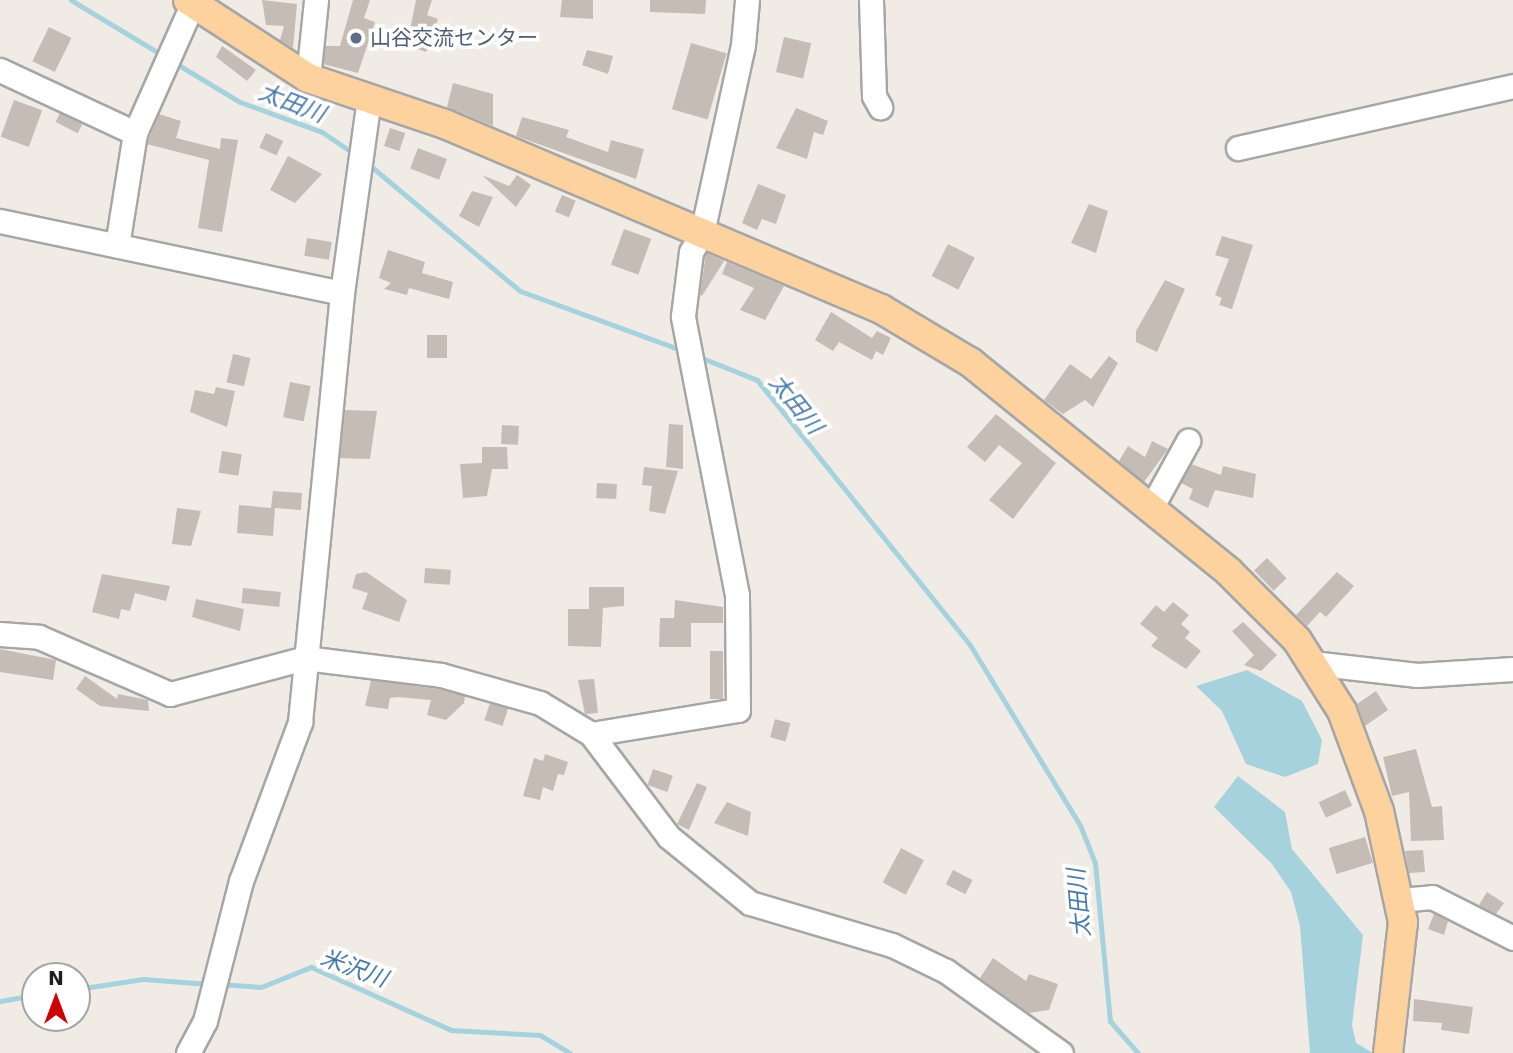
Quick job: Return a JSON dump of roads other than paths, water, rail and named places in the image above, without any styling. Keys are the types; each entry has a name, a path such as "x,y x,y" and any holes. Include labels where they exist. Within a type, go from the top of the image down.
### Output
{"main road":[{"path":"190,2 308,78 369,99 702,233 881,309 970,362 1229,572 1312,663 1342,711 1375,798 1403,922 1388,1053"}],"street":[{"path":"308,78 316,0"},
{"path":"591,734 738,710 730,544 683,316 691,252 702,233 743,45 747,0"},
{"path":"871,0 874,96 880,107"},
{"path":"117,246 135,133 190,2"},
{"path":"0,70 135,133"},
{"path":"1238,148 1513,86"},
{"path":"188,1053 205,1021 242,881 300,722 342,293 369,99"},
{"path":"0,221 342,293"},
{"path":"1151,508 1188,441"},
{"path":"0,634 39,637 170,694 305,658 441,675 540,703 591,734 669,837 750,904 892,946 946,971 1061,1053"},
{"path":"1312,663 1418,676 1513,669"},
{"path":"1399,900 1432,897 1513,938"}],"water":[{"path":"1247,670 1302,701 1322,740 1318,764 1285,777 1246,764 1222,711 1196,686"},
{"path":"1238,776 1285,812 1292,849 1363,935 1352,1025 1356,1043 1373,1053 1310,1053 1300,926 1291,892 1272,864 1214,807"}],"waterway":[{"name":"太田川","path":"71,0 164,56"},
{"name":"太田川","path":"172,61 240,102 322,132 356,155"},
{"name":"太田川","path":"367,163 520,291 684,351"},
{"name":"太田川","path":"697,356 757,380 970,645 1080,825 1095,863 1110,1021 1138,1053"},
{"name":"米沢川","path":"219,984 261,987 311,967 451,1030 540,1035 570,1053"},
{"name":"米沢川","path":"91,987 143,979 209,984"},
{"name":"米沢川","path":"0,1001 21,997"}],"place":[{"name":"山谷交流センター","path":"356,38"}]}
